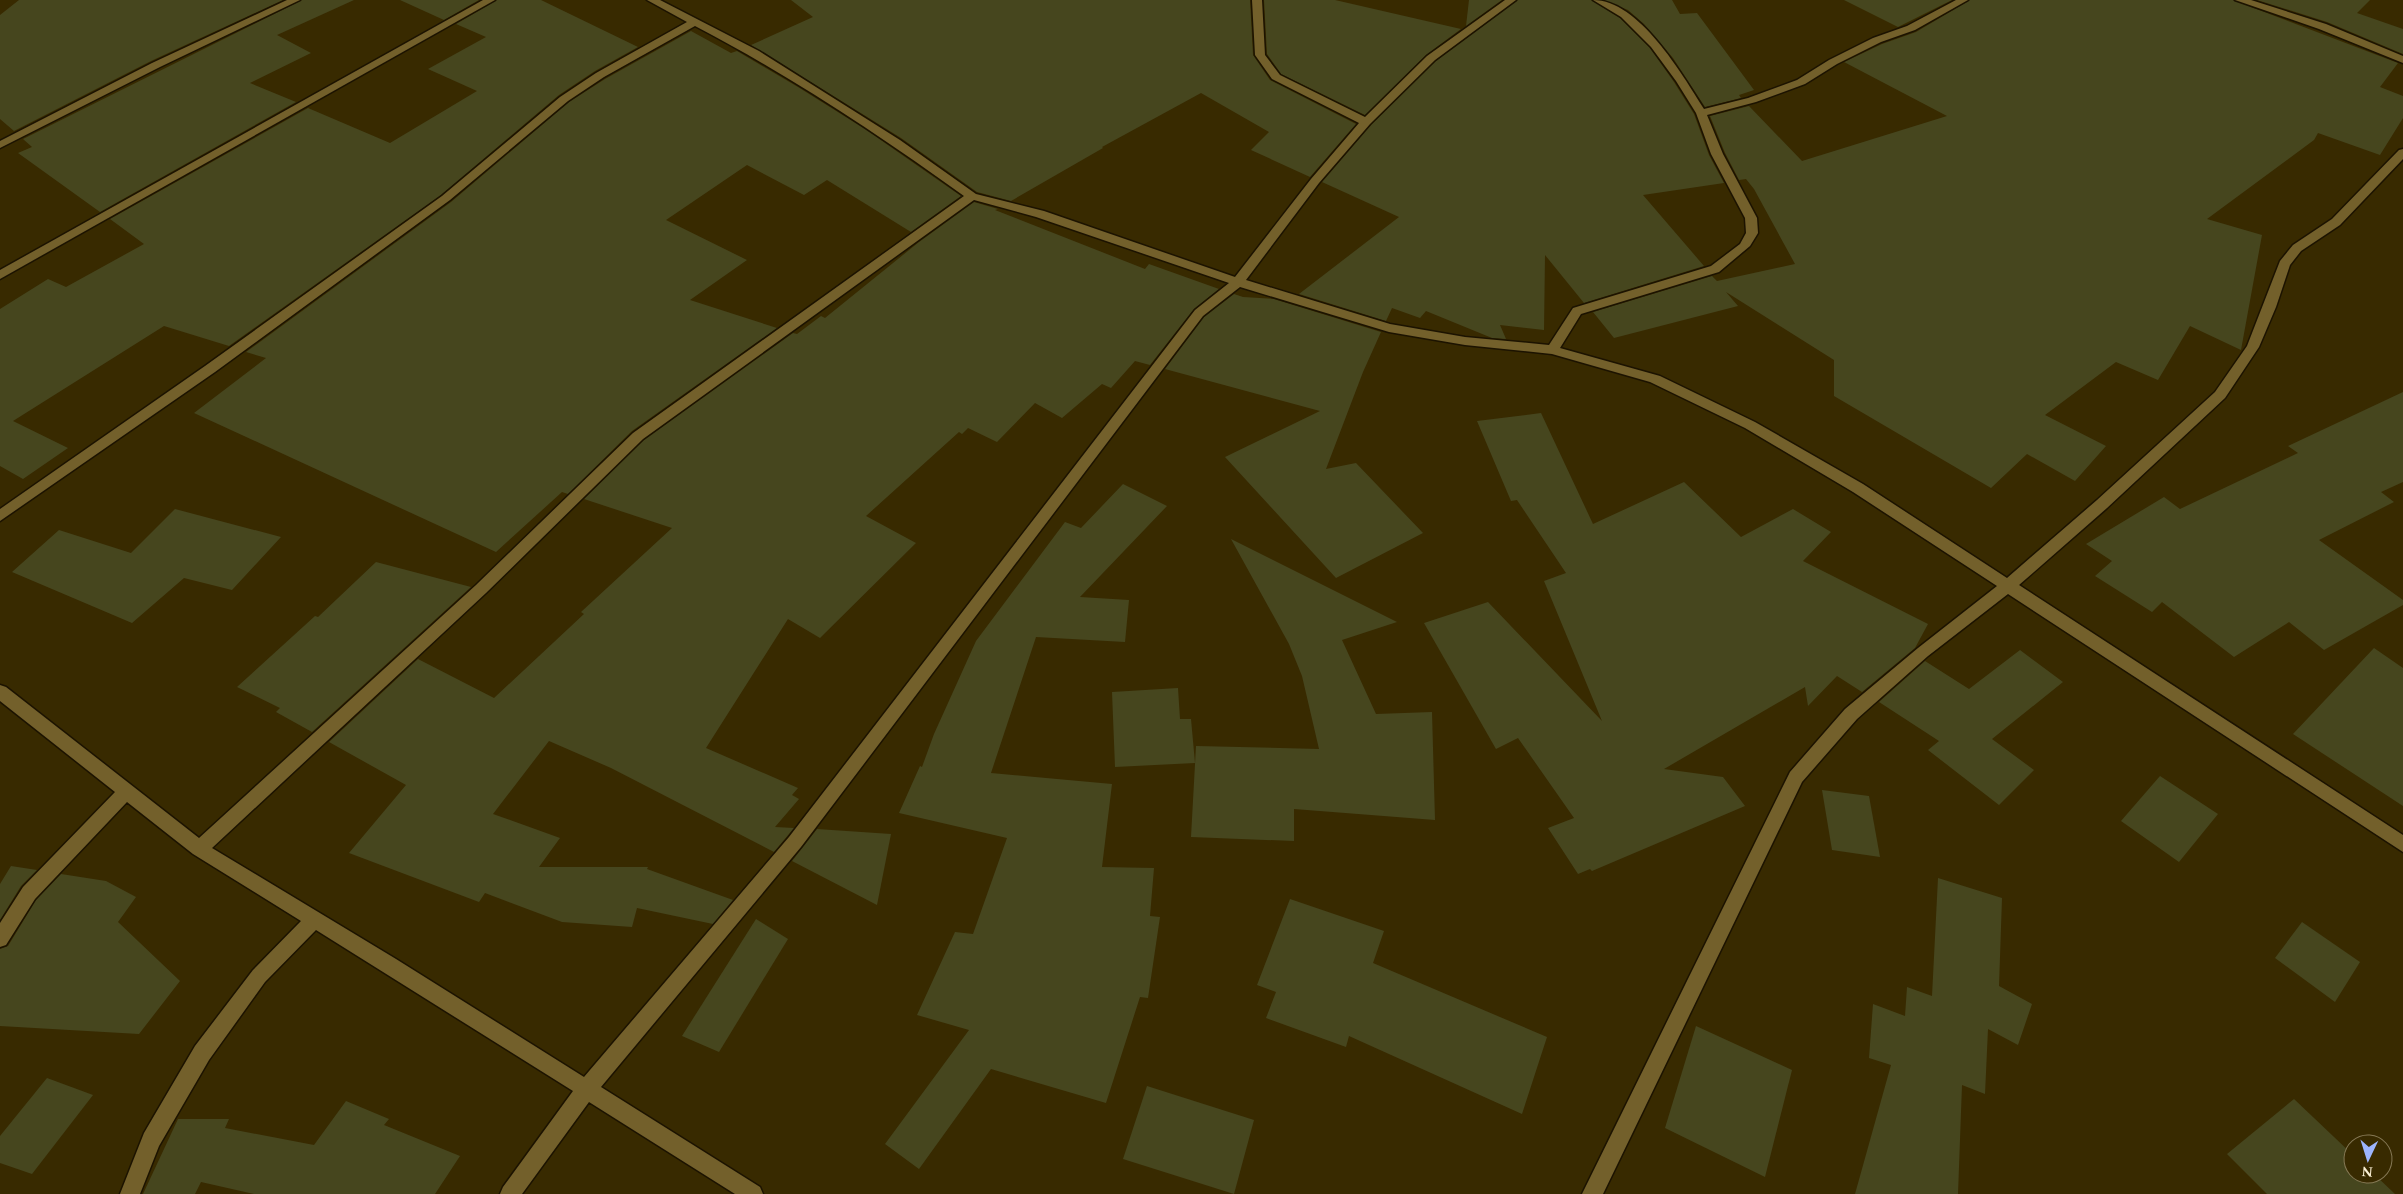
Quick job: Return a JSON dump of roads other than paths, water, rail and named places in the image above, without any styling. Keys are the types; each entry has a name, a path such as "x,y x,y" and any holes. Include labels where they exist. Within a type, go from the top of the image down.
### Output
{"street":[{"path":"0,145 156,65 295,0"},
{"path":"0,275 224,150 473,3 490,0"},
{"path":"652,0 755,53 896,142 972,196 1040,214 1238,282 1389,328 1465,341 1552,350 1654,380 1750,425 1858,488 2403,844"},
{"path":"1257,0 1260,55 1276,77 1366,122"},
{"path":"510,1194 587,1088 794,842 1199,313 1238,282 1315,181 1366,122 1431,58 1511,0"},
{"path":"1552,350 1577,311 1715,270 1744,246 1752,233 1751,218 1717,154 1701,113 1681,80 1655,45 1625,15 1598,0"},
{"path":"1701,113 1752,100 1800,82 1833,62 1877,40 1911,28 1963,0"},
{"path":"2240,0 2307,20 2357,38 2403,60"},
{"path":"0,516 210,369 446,198 564,99 600,74 694,22"},
{"path":"1592,1194 1796,777 1851,714 1923,652 2009,585 2102,504 2220,395 2253,347 2270,307 2284,264 2297,248 2336,222 2403,152"},
{"path":"200,849 482,590 546,524 638,436 972,196"},
{"path":"0,692 200,849 587,1088 753,1194"},
{"path":"0,939 29,893 126,792"},
{"path":"130,1194 151,1140 202,1053 259,976 314,920"}]}
